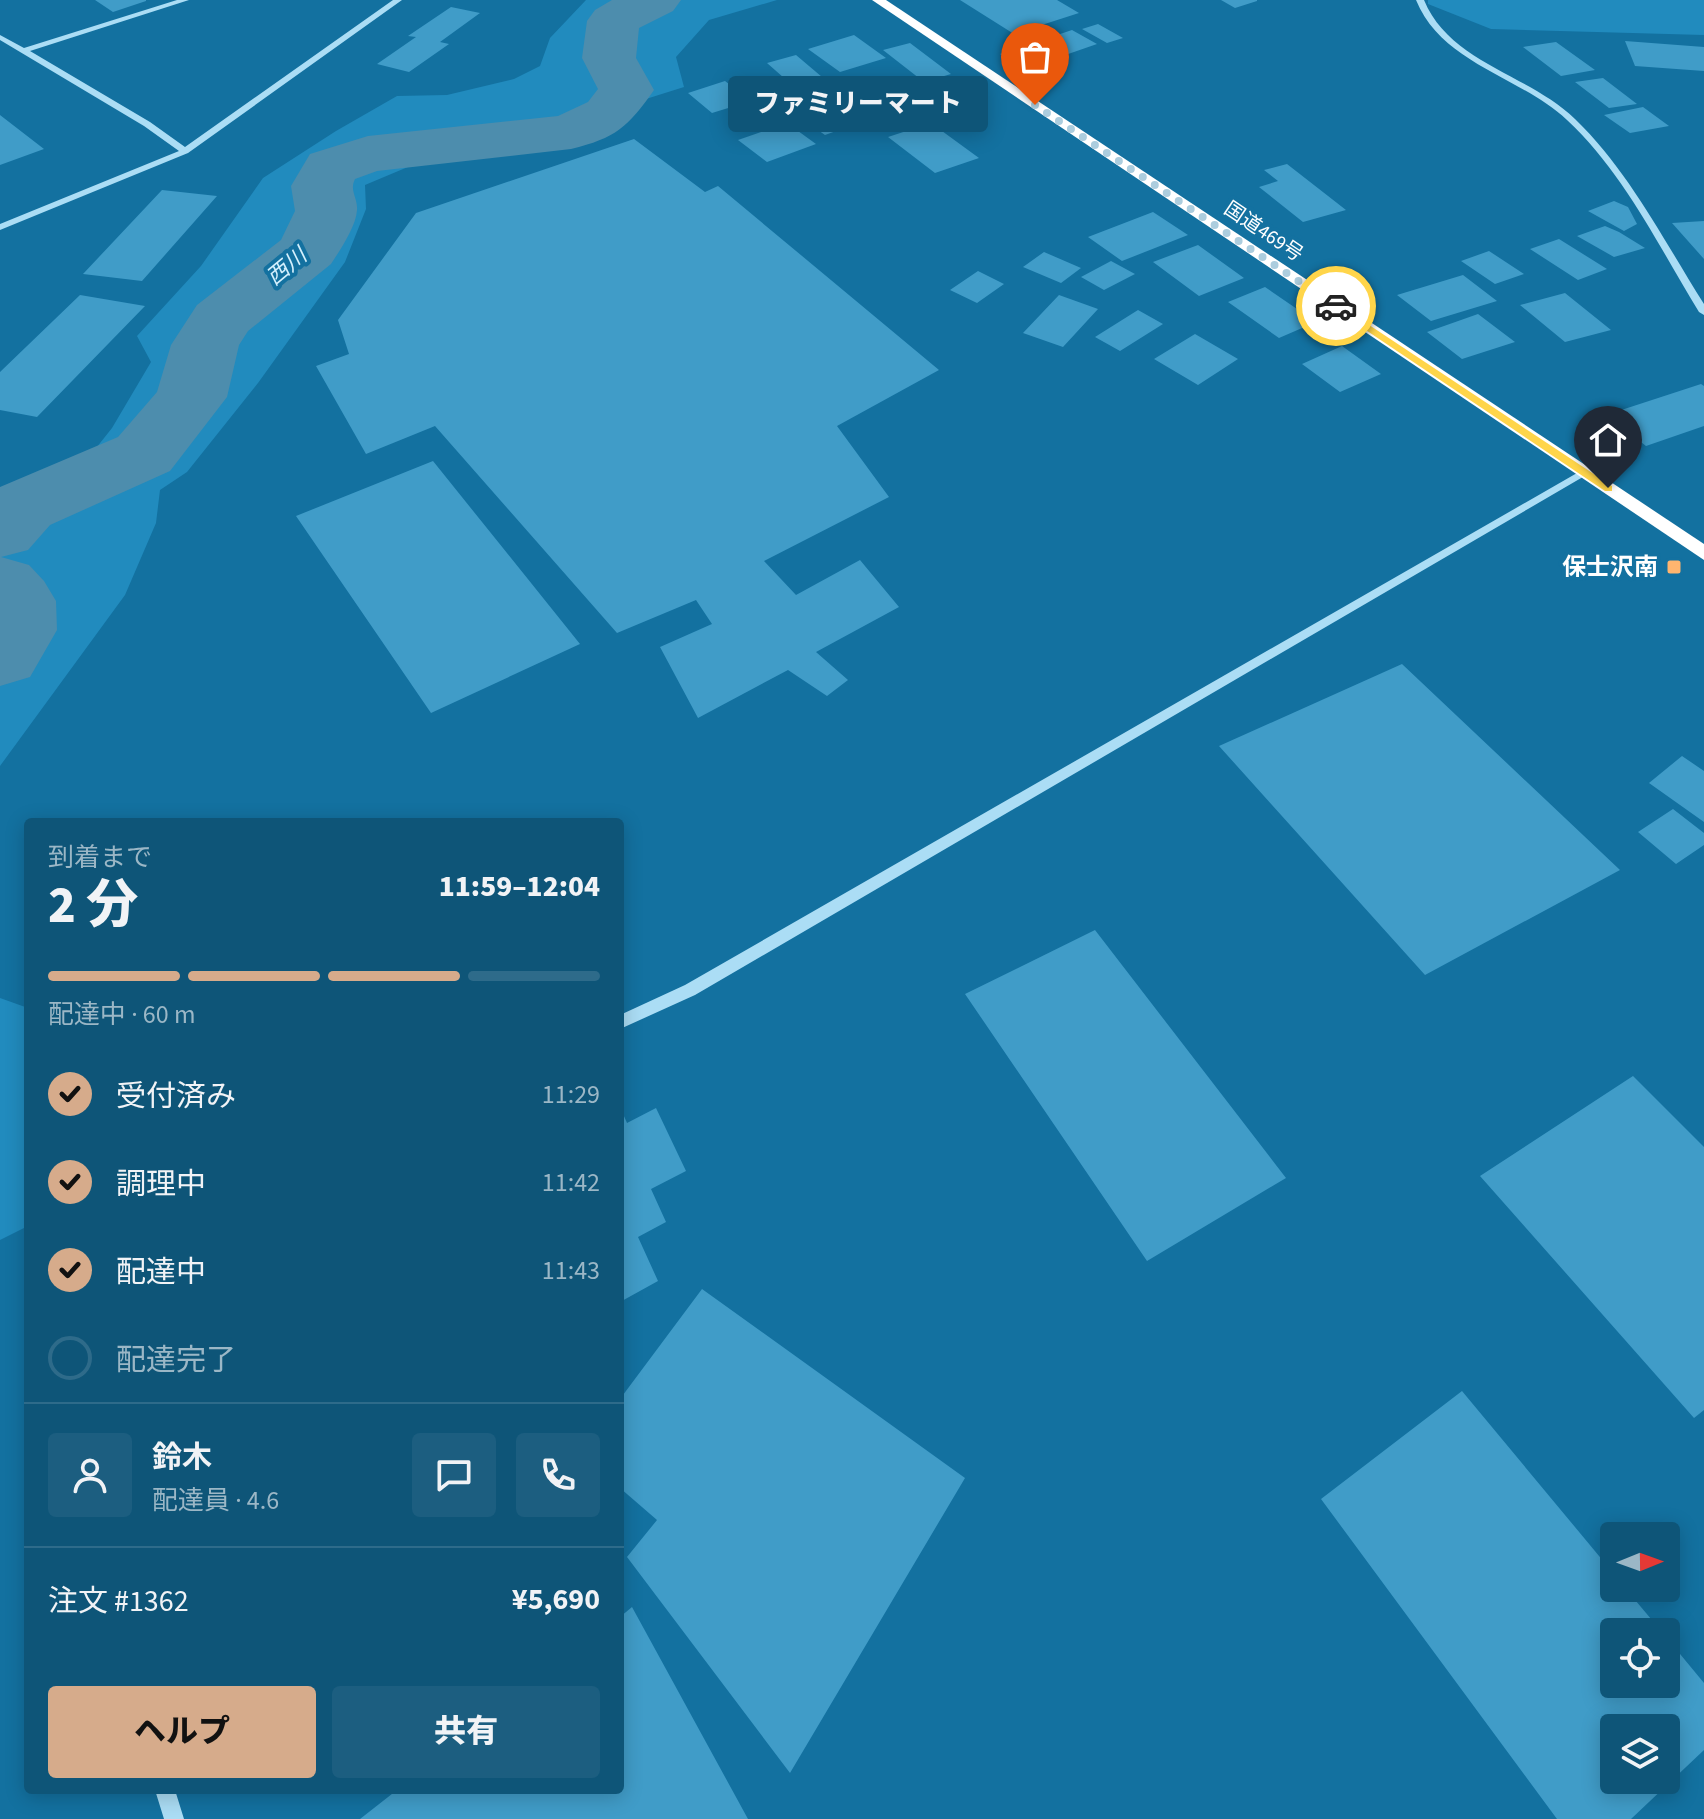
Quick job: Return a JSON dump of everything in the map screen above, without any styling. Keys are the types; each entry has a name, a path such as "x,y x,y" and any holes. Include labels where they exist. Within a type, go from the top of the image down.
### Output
{"highway":[{"name":"国道469号","path":"878,0 1704,553"}],"street":[{"path":"23,51 185,0"},
{"path":"0,227 185,151 398,0"},
{"path":"1420,0 1433,27 1496,73 1545,98 1600,148 1704,312"},
{"path":"0,37 147,124 185,151"},
{"path":"624,1020 690,990 1584,472"},
{"path":"166,1794 174,1819"}],"shaded area":[{"path":"586,0 777,0 709,20 676,57 684,87 462,157 415,164 365,185 366,209 345,262 258,383 187,472 160,490 156,523 125,595 0,766 0,542 31,530 112,428 151,362 137,336 201,266 263,178 397,96 447,95 514,79 540,66 550,38"},
{"path":"1428,0 1704,0 1704,35 1491,29 1428,4"},
{"path":"0,998 24,1007 24,1228 0,1240"}],"building":[{"path":"95,0 146,0 146,1 113,12"},
{"path":"960,0 1057,0 1079,13 1014,34"},
{"path":"1221,0 1257,0 1257,1 1235,8"},
{"path":"451,7 480,13 440,42 449,44 409,72 377,64 416,37 408,36"},
{"path":"1098,24 1123,38 1107,43 1082,29"},
{"path":"1072,30 1097,44 1025,69 1000,54"},
{"path":"854,35 886,58 840,72 808,49"},
{"path":"1625,41 1704,47 1704,71 1635,66"},
{"path":"1556,42 1595,70 1561,76 1523,47"},
{"path":"910,43 951,74 924,82 883,50"},
{"path":"796,55 822,77 792,85 767,63"},
{"path":"1603,78 1637,104 1609,108 1575,82"},
{"path":"725,81 751,101 712,113 688,93"},
{"path":"842,98 872,118 825,135 795,114"},
{"path":"1643,107 1669,126 1630,133 1604,115"},
{"path":"0,115 44,149 0,165"},
{"path":"787,123 816,144 767,162 738,140"},
{"path":"931,123 979,158 935,173 888,137"},
{"path":"634,139 705,192 718,186 939,370 837,426 889,497 764,561 796,595 860,560 899,607 816,652 848,680 827,696 788,670 698,718 660,647 712,624 696,600 617,633 435,426 366,454 316,366 349,354 338,320 416,213"},
{"path":"1287,164 1346,210 1303,222 1259,187 1278,181 1264,170"},
{"path":"162,190 217,196 142,281 83,274"},
{"path":"1614,201 1628,207 1637,224 1624,231 1588,211"},
{"path":"1153,212 1188,235 1122,261 1088,237"},
{"path":"1704,221 1704,259 1672,223"},
{"path":"1605,226 1645,248 1614,257 1577,236"},
{"path":"1559,239 1607,269 1578,280 1530,249"},
{"path":"1198,245 1244,278 1199,296 1153,262"},
{"path":"1489,251 1524,274 1495,284 1461,261"},
{"path":"1044,252 1081,268 1061,283 1023,267"},
{"path":"1111,261 1135,274 1104,290 1081,277"},
{"path":"978,271 1004,284 977,303 950,290"},
{"path":"1463,275 1497,301 1431,321 1397,295"},
{"path":"1265,287 1316,322 1279,338 1228,302"},
{"path":"1565,293 1611,330 1565,342 1520,305"},
{"path":"80,295 145,306 37,417 0,410 0,372"},
{"path":"1059,295 1098,309 1063,347 1023,333"},
{"path":"1138,310 1163,324 1120,351 1095,337"},
{"path":"1478,314 1515,342 1462,359 1427,332"},
{"path":"1195,334 1238,359 1198,385 1154,359"},
{"path":"1342,346 1381,374 1340,392 1302,364"},
{"path":"1701,384 1704,386 1704,426 1646,446 1606,415"},
{"path":"433,461 580,644 431,713 296,516"},
{"path":"1402,664 1620,870 1425,975 1219,746"},
{"path":"1682,756 1704,771 1704,822 1649,783"},
{"path":"1673,809 1704,833 1704,845 1676,864 1638,832"},
{"path":"1095,930 1286,1178 1147,1261 965,994"},
{"path":"1633,1076 1704,1147 1704,1410 1694,1418 1480,1176"},
{"path":"656,1108 686,1171 651,1189 666,1222 638,1237 658,1281 624,1300 624,1116 627,1123"},
{"path":"702,1289 965,1478 790,1773 627,1557 657,1520 624,1491 624,1394"},
{"path":"1462,1391 1600,1557 1600,1602 1637,1602 1650,1618 1600,1618 1600,1698 1680,1698 1680,1654 1704,1683 1704,1750 1680,1773 1680,1714 1600,1714 1600,1794 1657,1794 1631,1819 1557,1819 1321,1499"},
{"path":"632,1607 748,1819 360,1819 392,1794 624,1794 624,1614"}],"waterway":[{"name":"西川","path":"0,531 23,507 144,454 191,397 205,345 221,319 308,250 326,211 321,186 331,167 368,154 571,132 608,114 626,90 609,58 613,21 655,0"},
{"name":"西川","path":"0,585 15,601 15,630 0,655"}],"way so far":[{"path":"1035,105 1336,306"}],"place":[{"name":"ファミリーマート","path":"1035,105"},
{"name":"保士沢南","path":"1674,567"}],"route":[{"path":"1336,306 1608,488"}]}
